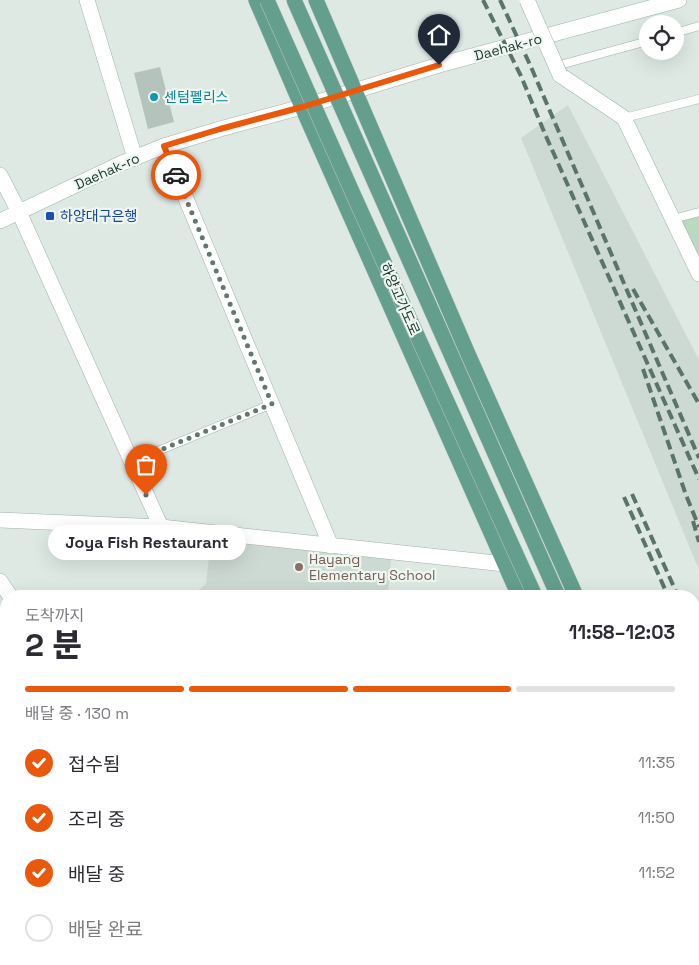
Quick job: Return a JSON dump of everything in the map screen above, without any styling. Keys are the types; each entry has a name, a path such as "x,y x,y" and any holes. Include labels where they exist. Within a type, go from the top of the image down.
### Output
{"main road":[{"path":"256,0 516,590"},
{"name":"하양고가도로","path":"267,0 532,590"},
{"name":"하양고가도로","path":"294,0 555,590"},
{"path":"316,0 468,354 573,590"}],"street":[{"path":"87,0 135,158"},
{"path":"528,0 558,70 624,118 699,274"},
{"name":"Daehak-ro","path":"0,221 164,146 302,107 439,65 680,0"},
{"path":"164,146 331,546"},
{"path":"0,175 19,212 161,527"},
{"path":"0,520 161,527 504,564"}],"lane":[{"path":"684,30 699,26"},
{"path":"558,70 639,44"},
{"path":"624,118 699,99"},
{"path":"673,219 699,212"},
{"path":"131,462 272,404"}],"shaded area":[{"path":"568,105 699,360 699,570 521,138"},
{"name":"Hayang Elementary School","path":"212,530 392,549 389,590 198,590 206,584"}],"green space":[{"path":"699,212 699,274 673,219"}],"building":[{"name":"센텀펠리스","path":"160,67 174,122 148,129 134,73"}],"railway":[{"path":"483,0 521,76 699,479"},
{"path":"500,0 531,67 699,458"},
{"path":"633,289 699,404"},
{"path":"643,369 686,495 699,527"},
{"path":"632,494 675,590"},
{"path":"624,497 665,590"},
{"path":"693,521 699,542"}],"way so far":[{"path":"146,495 131,462 272,404 176,175"}],"place":[{"name":"센텀펠리스","path":"154,97"},
{"name":"하양대구은행","path":"50,216"},
{"name":"Joya Fish Restaurant","path":"146,495"},
{"name":"Hayang Elementary School","path":"299,567"}],"route":[{"path":"176,175 164,146 302,107 439,65"}]}
